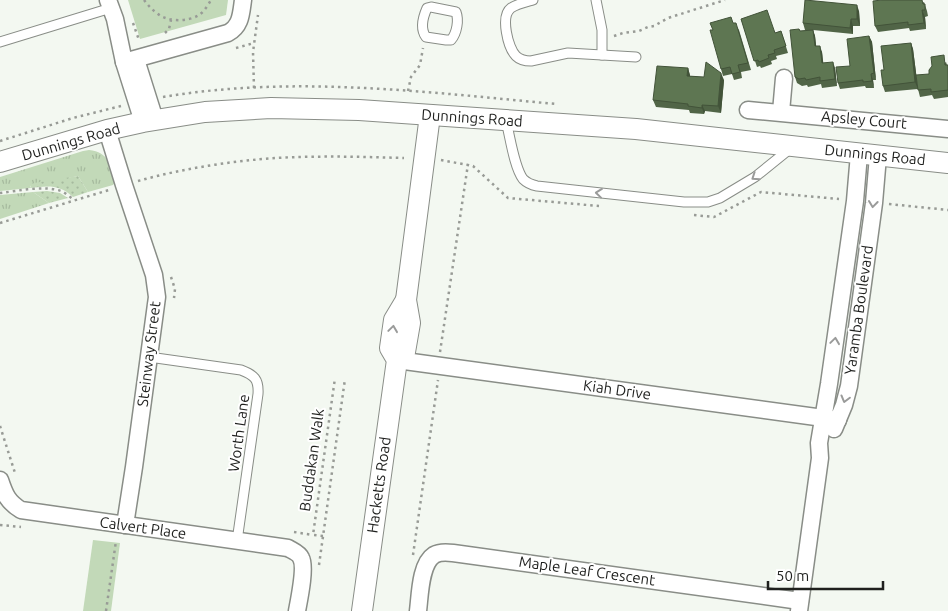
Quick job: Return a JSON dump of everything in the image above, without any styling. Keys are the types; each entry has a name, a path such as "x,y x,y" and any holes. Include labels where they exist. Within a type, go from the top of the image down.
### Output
{"street":[{"path":"130,60 228,33 240,22 243,0"},
{"path":"112,9 149,121"},
{"path":"781,112 784,78"},
{"name":"Dunnings Road","path":"0,162 107,130 149,121 205,112 271,108 358,110 636,129 948,163"},
{"name":"Apsley Court","path":"748,110 948,129"},
{"name":"Hacketts Road","path":"362,611 397,360 390,348 394,320 406,300 430,115"},
{"name":"Steinway Street","path":"107,130 156,286 156,308 134,467 117,524"},
{"name":"Yaramba Boulevard","path":"800,606 820,458 819,443 830,419 829,384 852,220 869,155"},
{"name":"Kiah Drive","path":"397,360 830,419"},
{"name":"Calvert Place","path":"1,486 12,505 21,510 288,548 300,556 303,567 297,611"},
{"name":"Maple Leaf Crescent","path":"418,611 425,566 431,558 443,552 800,606"}],"lane":[{"path":"534,0 510,8 506,14 505,27 512,50 515,55 525,61 568,53 636,57"},
{"path":"596,0 603,39 602,55"},
{"path":"438,4 456,12 458,17 455,36 451,40 426,37 422,28 426,8 438,4"},
{"path":"0,42 112,9"},
{"path":"506,121 518,169 529,184 684,202 708,202 720,198 755,178 793,147"},
{"name":"Worth Lane","path":"149,357 241,370 254,376 257,381 258,394 237,541"}],"path":[{"path":"144,0 158,14 171,20 184,20 199,16 211,0"},
{"path":"603,39 623,33 639,31 654,26 668,18 725,0"},
{"path":"254,88 253,52 259,9"},
{"path":"132,18 139,40 146,38"},
{"path":"162,34 169,29 171,20"},
{"path":"408,91 411,77 420,65 426,37"},
{"path":"0,223 124,185 172,173 236,162 331,156 404,158"},
{"path":"413,556 438,382 438,365 468,164 441,160"},
{"path":"0,193 51,189 60,191 74,200"},
{"path":"169,271 175,289 174,298"},
{"name":"Buddakan Walk","path":"323,536 313,535 335,378"},
{"path":"319,569 345,379"},
{"path":"0,426 17,479"},
{"path":"0,524 29,529"},
{"path":"106,611 116,540 107,540 117,524"}],"green space":[{"path":"128,0 228,0 226,15 140,39"},
{"path":"89,150 101,153 108,160 115,182 113,185 88,192 78,176 30,186 30,188 0,191 0,177"},
{"path":"78,176 88,192 73,197 58,188 30,188 31,184 34,183"},
{"path":"47,191 60,193 68,198 49,203 33,192"},
{"path":"33,192 49,203 0,219 0,195"},
{"path":"93,540 120,543 111,611 83,611"}],"building":[{"path":"805,0 857,5 857,19 851,19 850,28 803,23"},
{"path":"922,0 923,4 925,4 925,10 922,10 924,23 908,25 908,22 875,26 873,1"},
{"path":"767,10 775,33 781,31 786,46 774,50 775,53 768,55 769,58 759,62 758,60 754,61 741,19"},
{"path":"731,17 733,23 736,23 748,63 738,65 740,72 732,74 730,67 721,69 710,30 713,30 710,23"},
{"path":"799,29 800,31 813,30 815,46 820,46 822,63 833,62 835,79 820,81 820,77 806,80 805,78 799,79 795,77 790,30"},
{"path":"869,36 874,73 871,74 872,81 863,82 863,80 838,83 836,67 850,66 847,39"},
{"path":"911,43 915,82 883,86 881,70 884,70 881,46"},
{"path":"944,55 945,65 948,65 948,90 931,92 931,89 918,90 916,75 929,74 932,66 931,57"},
{"path":"706,62 721,73 718,106 702,105 702,108 688,106 688,104 653,100 657,66 688,68 687,76 704,77"}]}
